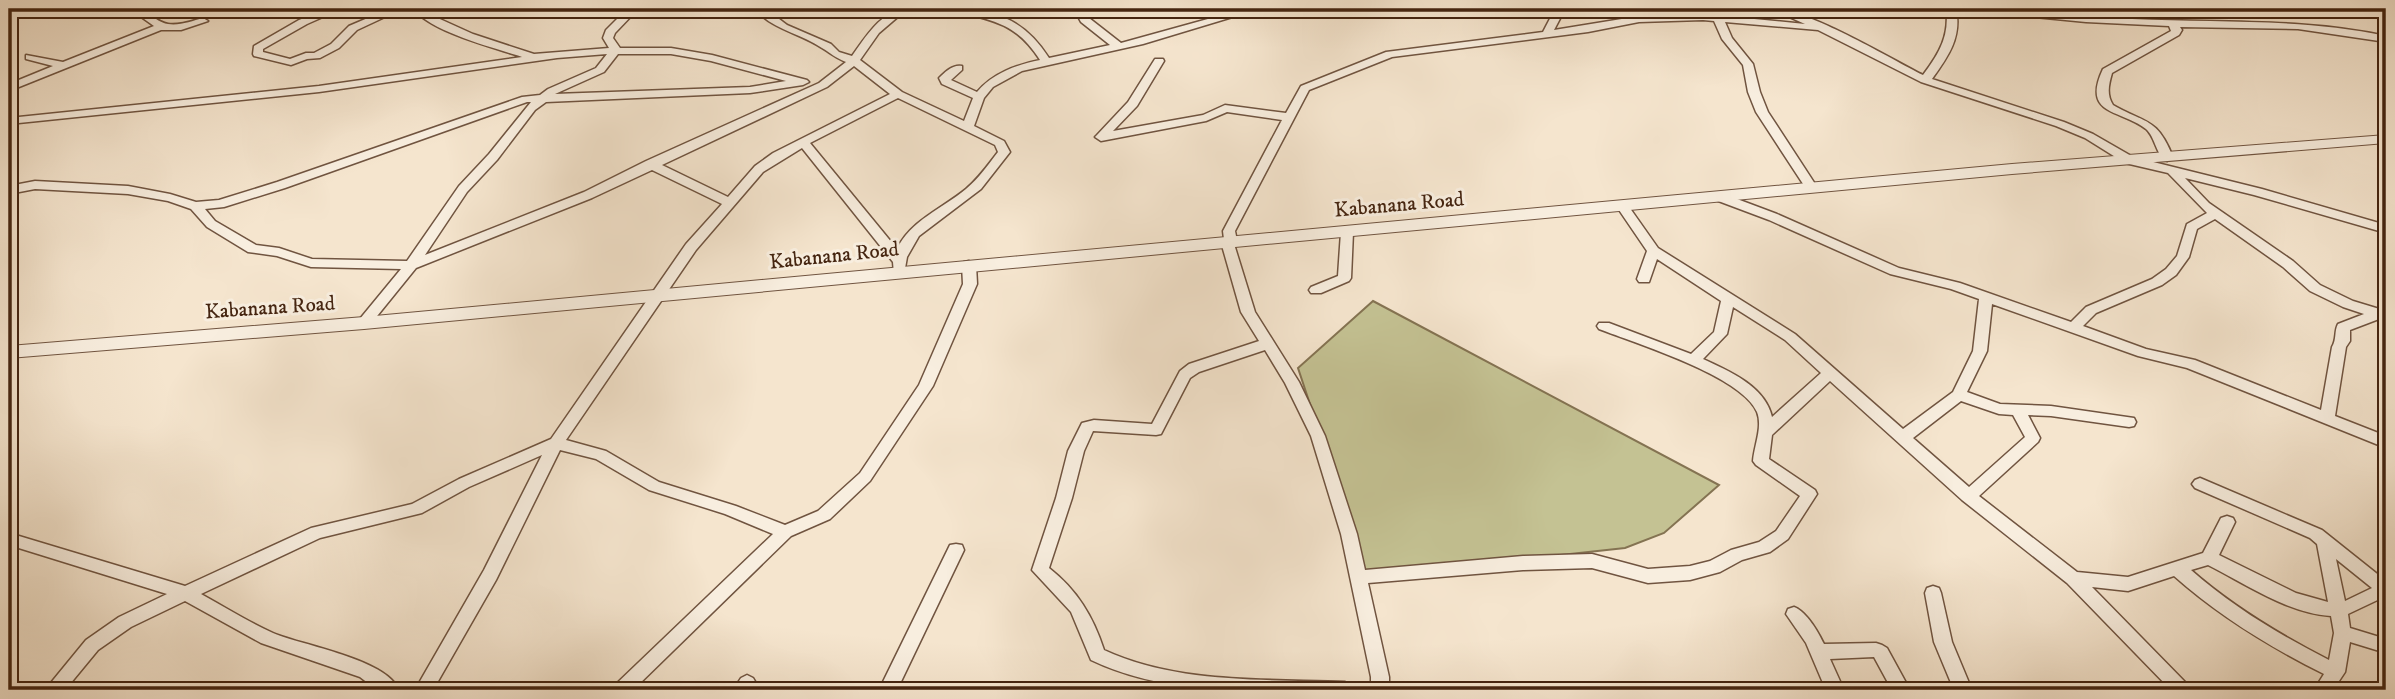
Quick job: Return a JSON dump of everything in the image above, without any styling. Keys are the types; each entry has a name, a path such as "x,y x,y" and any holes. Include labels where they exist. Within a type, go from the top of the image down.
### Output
{"street":[{"path":"9,13 20,9"},
{"path":"135,9 147,9"},
{"path":"135,9 162,23 160,27"},
{"path":"336,9 291,28 258,48 258,54 291,62 306,56 317,56 335,46 353,28 397,9"},
{"path":"418,9 427,17 469,36 533,57 617,50 686,52 823,85"},
{"path":"617,50 608,38 610,32 633,9"},
{"path":"760,9 783,26 827,46 835,54 854,61 898,94 1000,143 1004,152 975,188 923,225 908,242 899,265"},
{"path":"960,9 1011,23 1028,34 1045,60"},
{"path":"1079,9 1085,20 1118,46"},
{"path":"967,128 979,97 1004,74 1045,60 1178,32 1254,9"},
{"path":"1547,34 1560,9"},
{"path":"1776,9 1925,80 2060,124 2089,136 2129,160 2258,192 2386,229"},
{"path":"1925,80 1949,47 1954,17 1951,9"},
{"path":"1984,9 2087,19 2260,24 2386,39"},
{"path":"195,206 211,224 253,249 279,252 311,263 411,265 588,195 823,85 854,61 892,11"},
{"path":"1380,688 1349,534 1318,436 1292,382 1248,312 1229,241 1229,231 1305,88 1390,54 1547,34 1640,14 1819,28"},
{"path":"1719,20 1727,38 1748,64 1762,112 1811,187"},
{"path":"9,88 160,27 181,27 203,21"},
{"path":"2167,157 2158,135 2141,122 2115,112 2108,106 2102,90 2107,71 2175,33 2177,30 2171,22"},
{"path":"364,323 411,265 463,188 543,97 600,70 617,50"},
{"path":"9,121 319,89 553,56"},
{"path":"30,57 66,66"},
{"path":"1159,61 1133,104 1101,137 1206,118 1225,108 1289,117"},
{"path":"958,68 945,78 946,82 979,97"},
{"path":"843,70 870,75"},
{"path":"9,190 35,185 128,190 195,206 220,204 512,102 543,97 750,90 803,82"},
{"path":"424,690 496,563 556,443 691,247 759,169 803,142 898,94"},
{"name":"Kabanana Road","path":"9,352 364,323 659,294 899,265 969,265 1623,207 1811,187 2386,139"},
{"path":"803,142 899,265"},
{"path":"650,164 731,202"},
{"path":"2173,172 2215,214 2288,264 2315,288 2348,304 2382,315"},
{"path":"1717,196 1773,216 1895,271 1986,297 2143,353 2190,364 2386,442"},
{"path":"1623,207 1653,251 1790,337 1968,496 2073,578 2182,690"},
{"path":"2073,328 2091,310 2157,282 2171,272 2183,257 2192,226 2215,214"},
{"path":"1316,290 1344,278 1347,232"},
{"path":"1644,279 1653,251"},
{"path":"621,690 785,532 824,515 865,477 926,386 970,284 969,265"},
{"path":"1693,360 1720,334 1728,300 1721,294"},
{"path":"1903,437 1959,395 1980,351 1986,297"},
{"path":"2327,418 2339,347 2343,341 2343,327 2382,315"},
{"path":"1359,577 1523,563 1601,562 1648,576 1690,573 1714,567 1737,555 1764,547 1782,535 1808,496 1761,461 1767,431 1758,400 1727,378 1693,360 1604,326"},
{"path":"1266,344 1194,368 1185,376 1156,430 1094,425 1087,427 1076,451 1064,499 1040,570 1076,601 1088,626 1097,655 1114,666 1135,672 1218,682 1345,690"},
{"path":"1767,431 1829,374"},
{"path":"1959,395 1995,408 2051,411 2129,422"},
{"path":"1968,496 1987,482 2033,438 2018,411"},
{"path":"54,690 92,645 125,622 317,532 423,506 464,483 556,443 601,455 654,486 730,510 785,532"},
{"path":"2073,578 2127,584 2209,558 2244,573 2287,598 2324,609 2338,610 2386,588 2300,525 2200,484"},
{"path":"2209,558 2227,522"},
{"path":"9,540 185,593 267,638 366,671 390,690"},
{"path":"2323,690 2336,672 2343,633 2324,540"},
{"path":"888,690 956,550"},
{"path":"2178,569 2210,599 2265,636 2336,672"},
{"path":"1933,593 1943,642 1963,690"},
{"path":"1794,614 1808,631 1835,690"},
{"path":"2343,633 2386,646"},
{"path":"1819,652 1876,650 1881,653 1901,690"}],"shaded area":[{"path":"1373,301 1719,485 1664,533 1625,548 1367,576 1298,368"}]}
